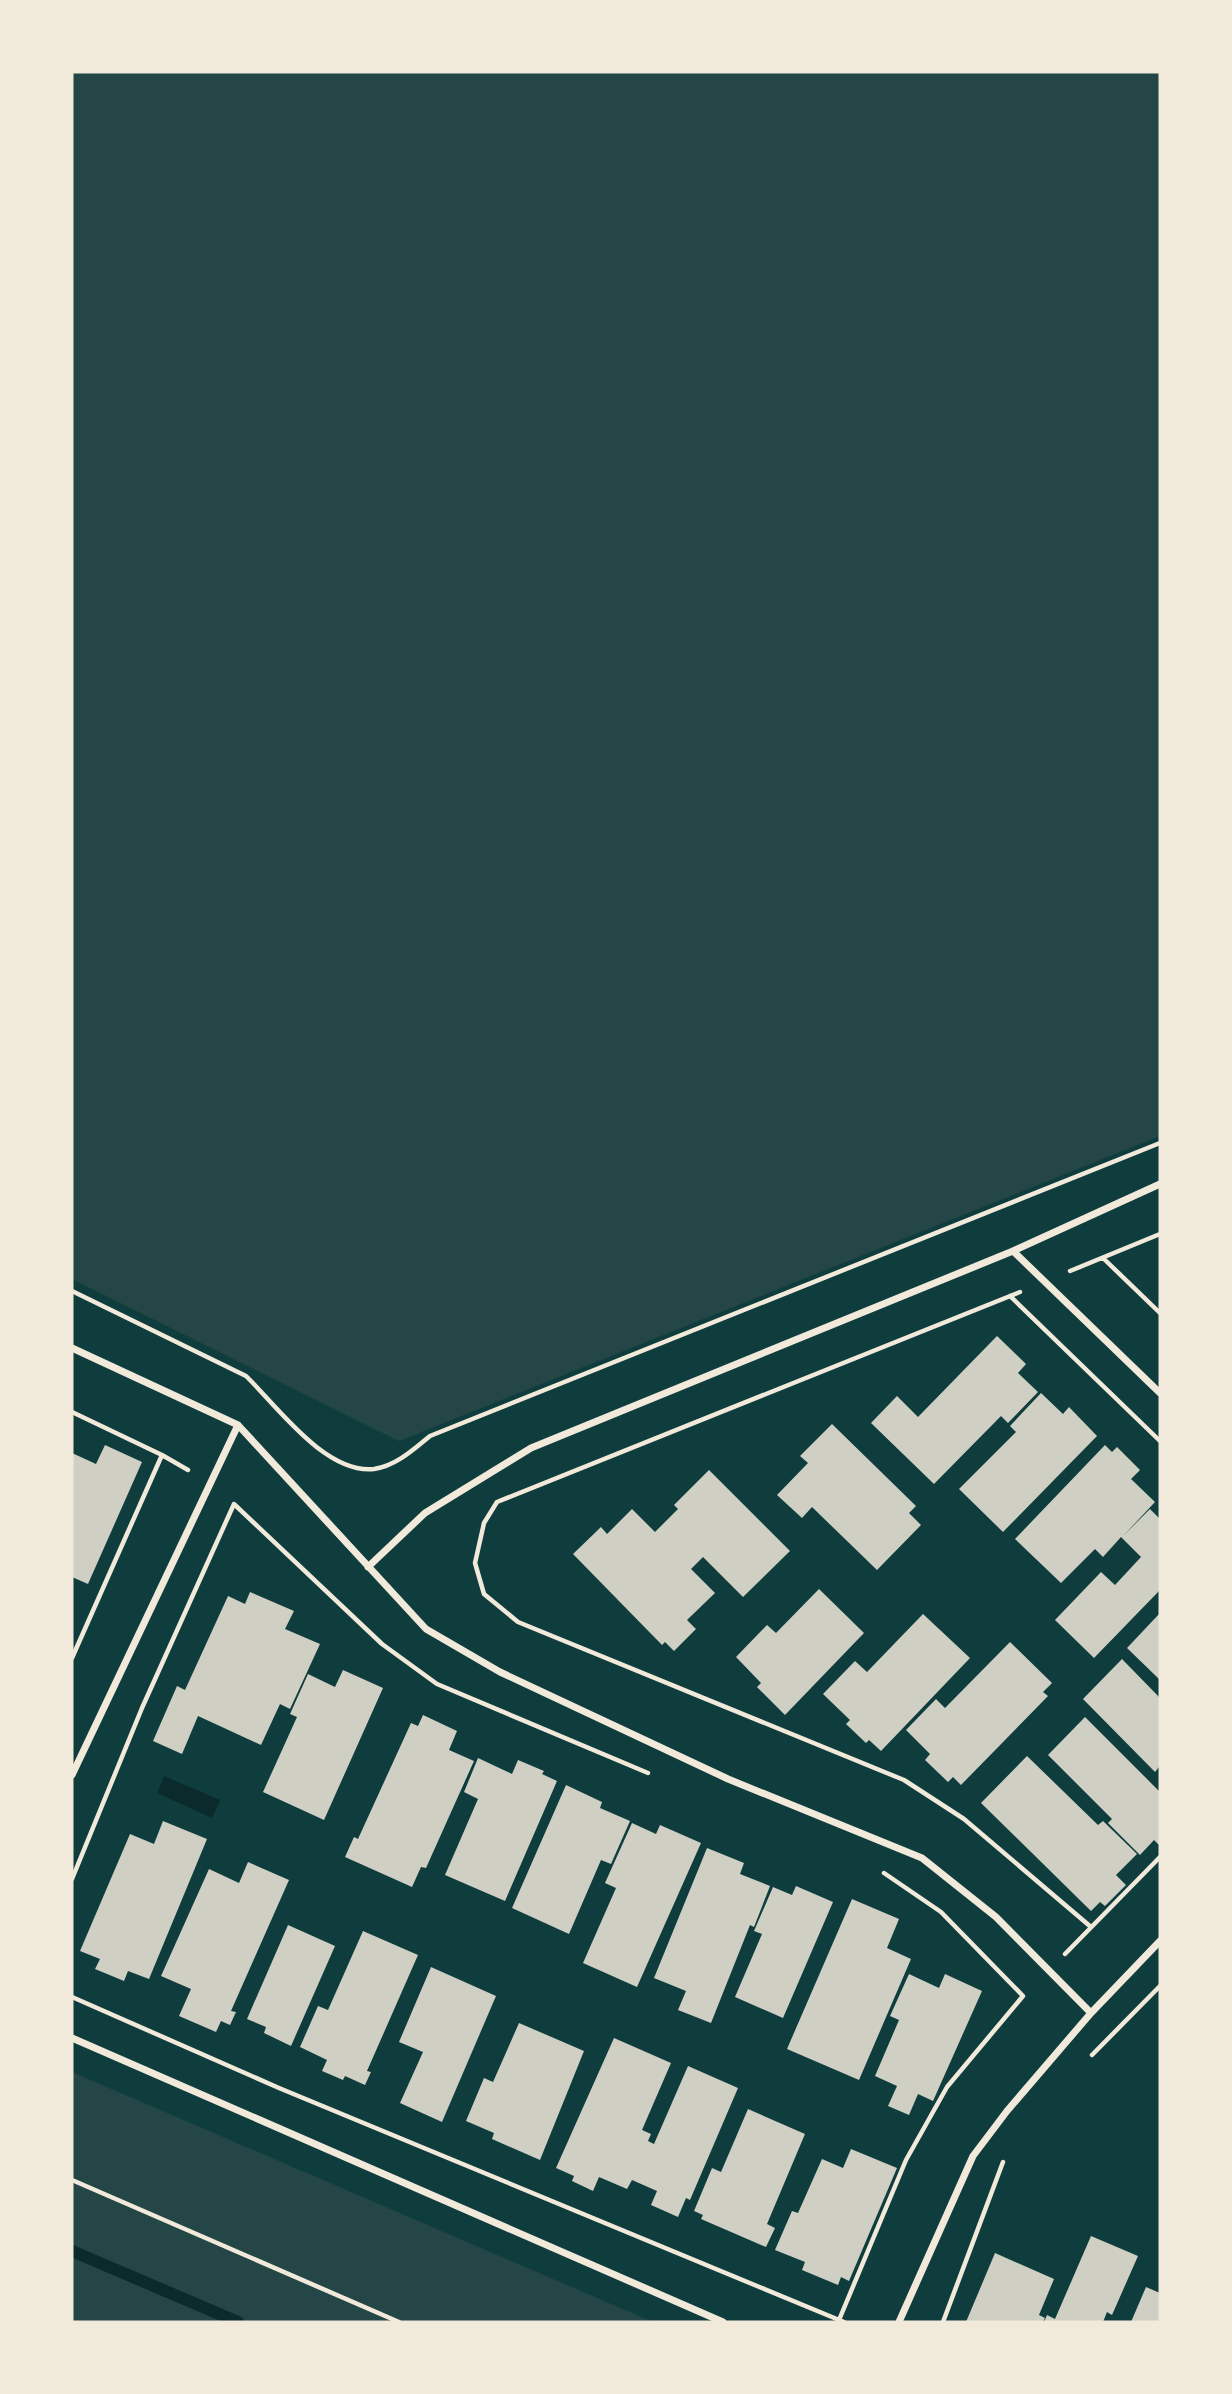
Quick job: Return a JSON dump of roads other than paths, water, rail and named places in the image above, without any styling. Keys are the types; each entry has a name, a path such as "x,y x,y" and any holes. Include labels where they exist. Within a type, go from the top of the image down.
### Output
{"street":[{"path":"368,1567 425,1513 530,1448 1013,1251 1160,1184"},
{"path":"1013,1251 1160,1393"},
{"path":"72,1348 238,1425 426,1629 500,1672 728,1779 922,1858 996,1917 1091,2013"},
{"path":"72,1775 238,1425"},
{"path":"899,2322 973,2156 1007,2110 1091,2013 1160,1941"},
{"path":"72,2038 723,2322"}],"waterway":[{"path":"72,2251 238,2322"}]}
